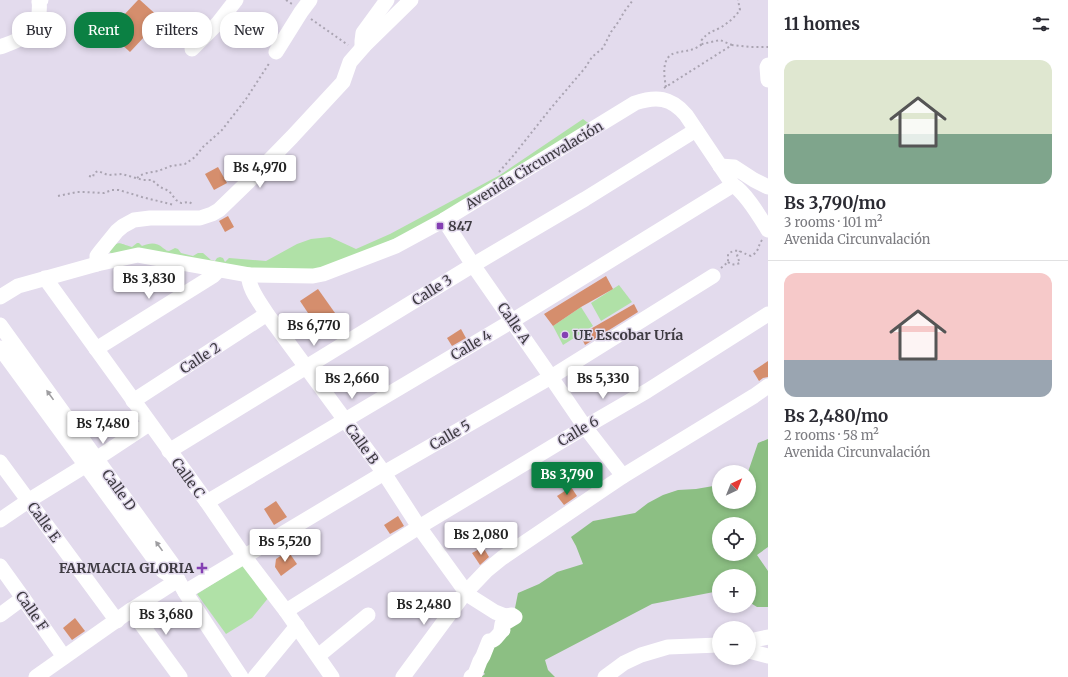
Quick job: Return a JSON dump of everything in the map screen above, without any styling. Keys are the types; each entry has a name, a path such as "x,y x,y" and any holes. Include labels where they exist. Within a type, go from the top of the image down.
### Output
{"street":[{"path":"192,49 218,23 236,0"},
{"path":"276,52 300,12 310,0"},
{"path":"97,264 100,252 117,231 134,220 150,218 200,218 219,210 287,143 339,86 345,78 350,62 361,49 411,0"},
{"path":"0,47 18,40 36,27 39,18 39,1"},
{"path":"361,49 363,33 387,1"},
{"path":"768,65 768,80"},
{"name":"Avenida Circunvalación","path":"0,297 18,286 97,264 138,255 249,275 314,276 323,274 396,246 444,220 635,103 648,99 658,99 670,102 679,107 686,115 733,185 733,189 736,194 766,237"},
{"name":"Calle 3","path":"169,450 473,265 585,199 696,130"},
{"path":"720,166 734,167 768,187"},
{"name":"Calle 4","path":"207,502 512,320 733,185"},
{"name":"Calle A","path":"444,220 473,265 585,427 623,476"},
{"path":"96,349 213,276 219,270"},
{"name":"Calle B","path":"249,275 249,283 267,314 384,473 419,527 465,593"},
{"name":"Calle 5","path":"181,586 244,556 551,377 713,276"},
{"name":"Calle C","path":"45,278 149,424 207,502 244,556 297,626 332,677"},
{"name":"Calle 2","path":"133,401 267,314"},
{"name":"Calle 6","path":"286,611 419,527 647,391 768,314"},
{"name":"Calle D","path":"0,325 163,571 181,586 240,677"},
{"name":"Calle D","path":"0,348 91,462"},
{"path":"403,677 465,593 486,571 502,558 623,476 768,386"},
{"path":"0,520 149,424"},
{"name":"Calle E","path":"0,462 117,621"},
{"name":"Calle F","path":"0,566 24,598 64,657"},
{"path":"36,677 131,610 181,586"},
{"path":"465,593 495,612 505,616 512,615 515,617 502,624 501,630 503,630 495,640 489,641 475,674 471,677"},
{"path":"0,615 24,598"},
{"path":"131,610 177,676"},
{"path":"318,656 368,615"},
{"path":"255,677 297,626"},
{"path":"756,640 768,637"},
{"path":"604,677 624,663 641,655 668,647 712,646"},
{"path":"756,653 768,656"}],"path":[{"path":"286,0 300,12 361,49"},
{"path":"495,176 585,68 592,57 603,48 610,32 634,0"},
{"path":"702,44 701,41 705,35 722,27 735,17 740,10 738,0"},
{"path":"666,87 664,78 665,65 668,57 673,53 686,52 696,49 702,44 720,40 732,45 768,47"},
{"path":"660,90 732,45"},
{"path":"137,178 141,175 164,170 171,166 185,164 195,157 230,120 246,99 276,52"},
{"path":"89,176 93,177 94,173 98,171 108,175 122,174 143,180 152,180 160,187 169,191 176,200 181,203 188,202 195,205"},
{"path":"58,196 81,192 100,193 119,190 177,205"},
{"path":"740,251 737,256 740,263 734,265 728,262 728,254 734,250 740,251 751,256 757,252 760,242 766,237"}],"green space":[{"path":"583,119 592,126 445,217 320,271 243,270 113,254 107,251 119,243 132,247 139,243 142,246 148,244 158,245 169,251 175,248 181,253 193,256 198,253 203,253 211,260 215,261 220,257 223,258 225,262 229,258 266,261 297,244 311,239 330,237 356,249 390,234 500,175"},
{"path":"619,285 632,302 601,321 591,303"},
{"path":"581,307 593,326 563,345 553,326"},
{"path":"768,439 768,547 757,555 768,571 768,607 756,606 756,569 712,569 712,592 652,604 545,660 548,670 555,677 481,677 485,674 481,670 515,608 518,593 539,584 557,572 583,564 571,537 593,521 635,513 648,503 663,495 678,490 712,486 712,509 756,509 756,465 750,465 758,443"},
{"path":"243,565 269,597 252,618 226,634 197,594"}],"building":[{"path":"138,0 140,0 153,12 142,12 142,39 134,48 134,12 127,12"},
{"path":"126,48 134,48 130,52"},
{"path":"218,167 227,183 214,190 205,174"},
{"path":"228,216 234,227 225,232 219,221"},
{"path":"606,276 613,289 581,307 553,326 544,314"},
{"path":"318,289 335,313 316,325 300,301"},
{"path":"634,304 638,312 585,345 580,335"},
{"path":"461,329 466,338 452,346 447,338"},
{"path":"768,361 768,377 759,381 753,371"},
{"path":"588,366 598,380 582,391 575,381 577,373"},
{"path":"571,487 577,496 564,505 557,496"},
{"path":"276,501 287,517 274,525 264,509"},
{"path":"398,516 404,526 390,534 384,525"},
{"path":"483,547 489,557 480,565 472,553"},
{"path":"288,551 297,564 281,576 275,567 276,559"},
{"path":"75,618 85,631 72,640 63,628"}],"place":[{"name":"847","path":"440,226"},
{"name":"UE Escobar Uría","path":"565,335"},
{"name":"FARMACIA GLORIA","path":"202,568"}]}
